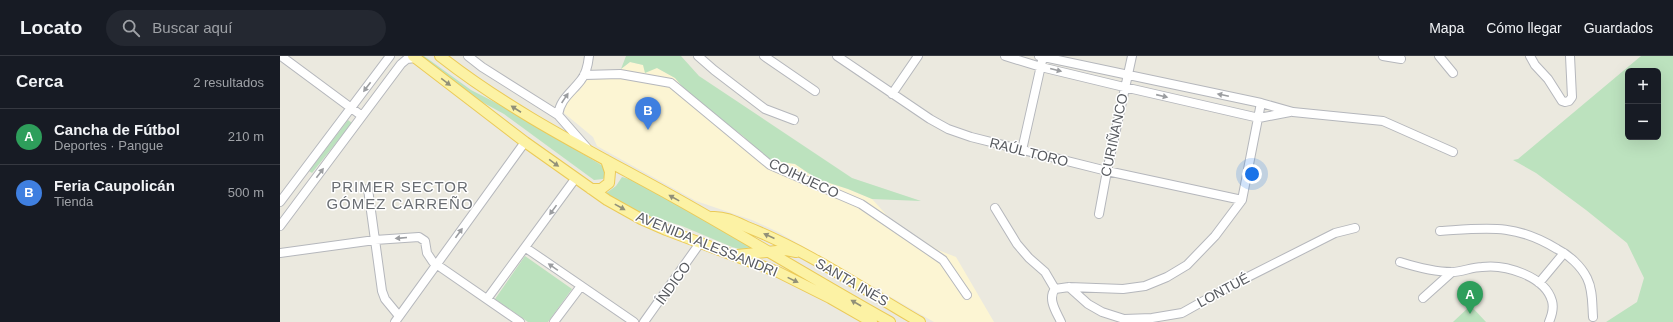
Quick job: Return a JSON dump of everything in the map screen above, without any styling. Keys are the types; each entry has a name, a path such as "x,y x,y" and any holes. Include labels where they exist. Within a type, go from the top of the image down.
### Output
{"main road":[{"name":"AVENIDA ALESSANDRI","path":"440,56 487,90 537,122 708,217 890,322"},
{"name":"AVENIDA ALESSANDRI","path":"414,57 525,142 587,187 641,219 778,272 830,298 872,322"},
{"path":"587,187 594,190 601,189 609,182 610,172 606,160"},
{"name":"SANTA INÉS","path":"708,217 719,216 775,238 920,322"},
{"path":"731,255 786,250 804,254"}],"street":[{"path":"281,56 362,116"},
{"path":"280,202 390,56"},
{"path":"468,56 558,115 590,152"},
{"path":"558,115 560,105 566,95 584,76 589,56"},
{"path":"698,56 714,70 765,108 794,120"},
{"path":"764,56 815,91"},
{"name":"RAÚL TORO","path":"836,56 930,119 948,129 986,142 1242,200"},
{"path":"892,94 918,56"},
{"path":"1005,56 1041,67 1259,118 1293,112"},
{"path":"1022,150 1041,67 1041,56 1261,103 1293,112 1383,121 1453,152"},
{"name":"CURIÑANCO","path":"1099,214 1106,170 1132,56"},
{"path":"1383,56 1401,59"},
{"path":"1439,56 1453,73"},
{"path":"1530,56 1535,65 1548,79 1562,101 1565,102 1569,101 1572,97 1570,56"},
{"path":"280,226 401,64 407,59 414,57"},
{"name":"COIHUECO","path":"584,76 620,74 671,83 770,165 861,204 943,260 967,295"},
{"path":"1061,322 1052,301 1052,292 1055,289 1069,287 1124,289 1145,286 1167,278 1187,265 1210,240 1242,200 1261,103"},
{"path":"368,189 382,291 397,319 525,142"},
{"path":"300,175 311,184"},
{"path":"488,299 576,179"},
{"path":"995,208 1017,244 1028,258 1045,272 1055,289"},
{"name":"LONTUÉ","path":"1069,287 1088,304 1102,312 1124,319 1152,318 1182,313 1232,285 1334,233 1355,228"},
{"path":"1440,231 1478,228 1507,229 1524,232 1564,252 1578,265 1587,278 1592,295 1593,317"},
{"path":"280,253 375,240 417,236 425,241 429,256 437,264 520,322"},
{"name":"ÍNDICO","path":"644,322 700,243"},
{"path":"526,248 634,322"},
{"path":"1539,283 1564,252"},
{"path":"1400,262 1414,267 1452,272 1482,266 1500,267 1519,271 1539,283 1547,290 1552,301 1553,311 1549,322"},
{"path":"1423,298 1452,272"},
{"path":"554,322 581,286"}],"shaded area":[{"path":"630,62 657,68 675,78 691,97 743,136 769,160 795,164 817,179 872,199 892,221 938,250 956,257 994,322 934,322 778,232 752,220 696,201 597,146 593,137 564,113 566,105 587,80 619,78 621,69"}],"green space":[{"path":"421,56 424,56 471,90 508,109 603,166 607,172 603,179 594,180 504,114 482,102"},
{"path":"626,56 681,56 699,76 852,178 921,201 872,199 817,179 795,164 769,160 743,136 691,97 675,78 657,68 645,73 643,65 630,62 621,69"},
{"path":"1641,56 1673,56 1673,322 1606,322 1637,302 1644,278 1627,243 1536,173 1513,160 1518,159 1625,69 1625,140 1661,140 1661,68 1627,68"},
{"path":"348,120 352,123 312,173 309,171"},
{"path":"622,177 639,182 757,249 743,250 732,247 682,226 643,214 605,194 616,186"},
{"path":"525,256 572,289 548,322 528,322 495,299"},
{"path":"1470,306 1486,322 1453,322"}],"place":[{"name":"Feria Caupolicán","path":"648,130"},
{"name":"Cancha de Fútbol","path":"1470,314"}],"district":[{"name":"PRIMER SECTOR GÓMEZ CARREÑO","path":"400,194"}]}
